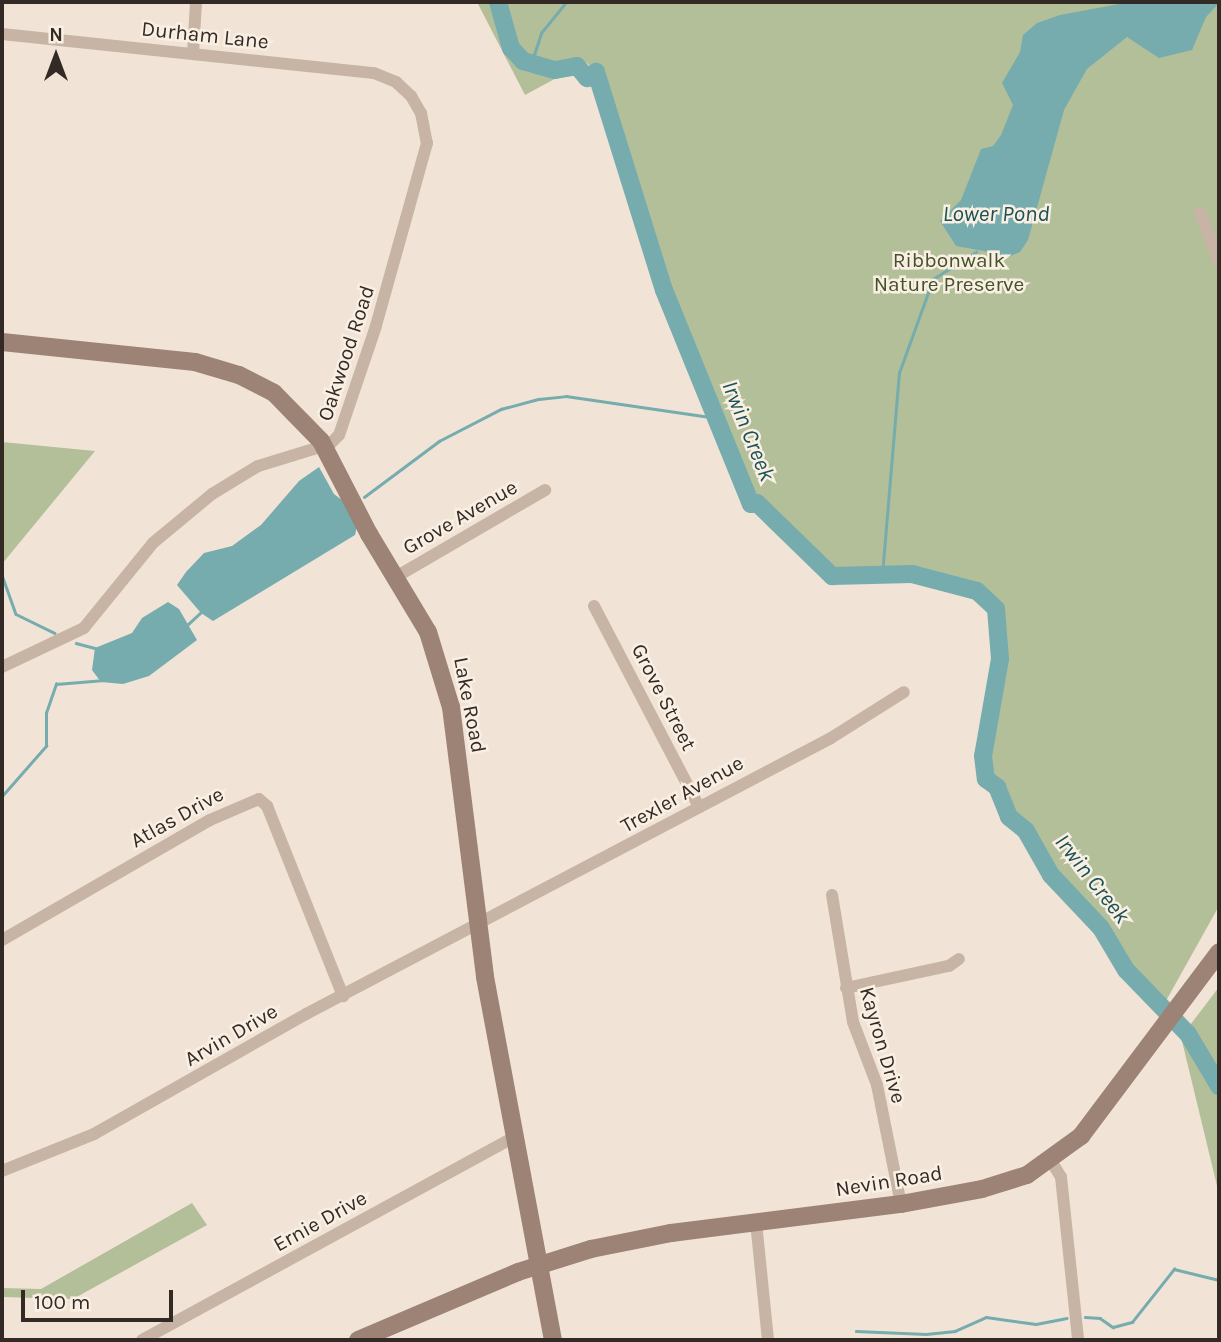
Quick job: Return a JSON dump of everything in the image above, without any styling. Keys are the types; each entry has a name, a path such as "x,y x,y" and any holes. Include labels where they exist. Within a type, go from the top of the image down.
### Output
{"street":[{"path":"193,54 196,2"},
{"name":"Durham Lane","path":"2,34 374,73 401,86"},
{"name":"Oakwood Road","path":"2,667 84,628 153,543 212,494 258,466 324,446 342,428 425,158 427,136 421,113 401,86"},
{"path":"1200,212 1219,262"},
{"name":"Lake Road","path":"2,342 162,357 216,368 274,393 324,446 394,578 428,632 448,689 478,928 541,1263"},
{"name":"Grove Avenue","path":"394,578 544,490"},
{"name":"Grove Street","path":"594,606 699,807"},
{"name":"Trexler Avenue","path":"478,928 831,738 904,692"},
{"name":"Atlas Drive","path":"2,940 210,820 259,799 267,806 343,996"},
{"name":"Kayron Drive","path":"832,895 846,988 877,1085 901,1204"},
{"name":"Arvin Drive","path":"2,1171 94,1134 343,996 478,928"},
{"name":"Nevin Road","path":"429,1310 541,1263 620,1242 901,1204 998,1185 1051,1161 1107,1105 1219,952"},
{"path":"846,988 948,966 959,959"},
{"name":"Ernie Drive","path":"142,1340 516,1136"},
{"path":"1051,1161 1062,1185 1078,1340"},
{"path":"756,1222 768,1340"},
{"path":"541,1263 553,1340"},
{"path":"358,1340 429,1310"},
{"path":"382,1340 429,1310"}],"green space":[{"name":"Ribbonwalk Nature Preserve","path":"477,2 1219,2 1219,906 1162,1008 1126,970 1101,928 1051,875 1026,831 1009,817 997,787 986,779 983,756 1000,659 996,609 977,591 912,574 832,576 757,503 751,504 664,290 596,72 586,62 525,95"},
{"path":"2,442 95,451 2,564"},
{"path":"1219,987 1219,1194 1181,1037"},
{"path":"192,1203 207,1225 73,1299 2,1297 2,1288 41,1289"}],"water":[{"name":"Lower Pond","path":"1130,2 1219,3 1206,17 1192,50 1159,58 1127,37 1087,69 1064,110 1028,240 1020,252 1001,260 989,252 956,246 940,221 961,200 981,149 993,146 1001,135 1013,105 1002,83 1020,52 1023,35 1037,23 1060,15"},
{"path":"319,467 334,494 350,506 358,522 355,535 213,621 201,613 177,585 186,572 204,553 232,546 261,525 299,481"},
{"path":"168,602 179,609 197,640 149,676 123,684 101,682 92,670 95,648 132,633 142,618"}],"waterway":[{"name":"Irwin Creek","path":"498,2 511,48 523,61 555,70 577,66 587,78 596,72 664,290 751,504 757,503 832,576 912,574 977,591 996,609 1000,659 983,756 986,779 997,787 1009,817 1026,831 1051,875 1101,928 1126,970 1188,1034 1219,1086"},
{"path":"541,68 534,55 541,33 566,2"},
{"path":"882,575 899,373 933,279 976,252"},
{"path":"364,497 439,441 501,409 539,399 566,396 716,418"},
{"path":"2,575 16,614 55,633"},
{"path":"185,627 203,610"},
{"path":"76,643 98,649"},
{"path":"2,796 46,746 46,713 56,684 104,680"},
{"path":"1085,1317 1100,1318 1113,1327 1132,1322 1174,1269 1219,1280"},
{"path":"856,1331 926,1334 955,1331 986,1317 1036,1324 1066,1318"}]}
